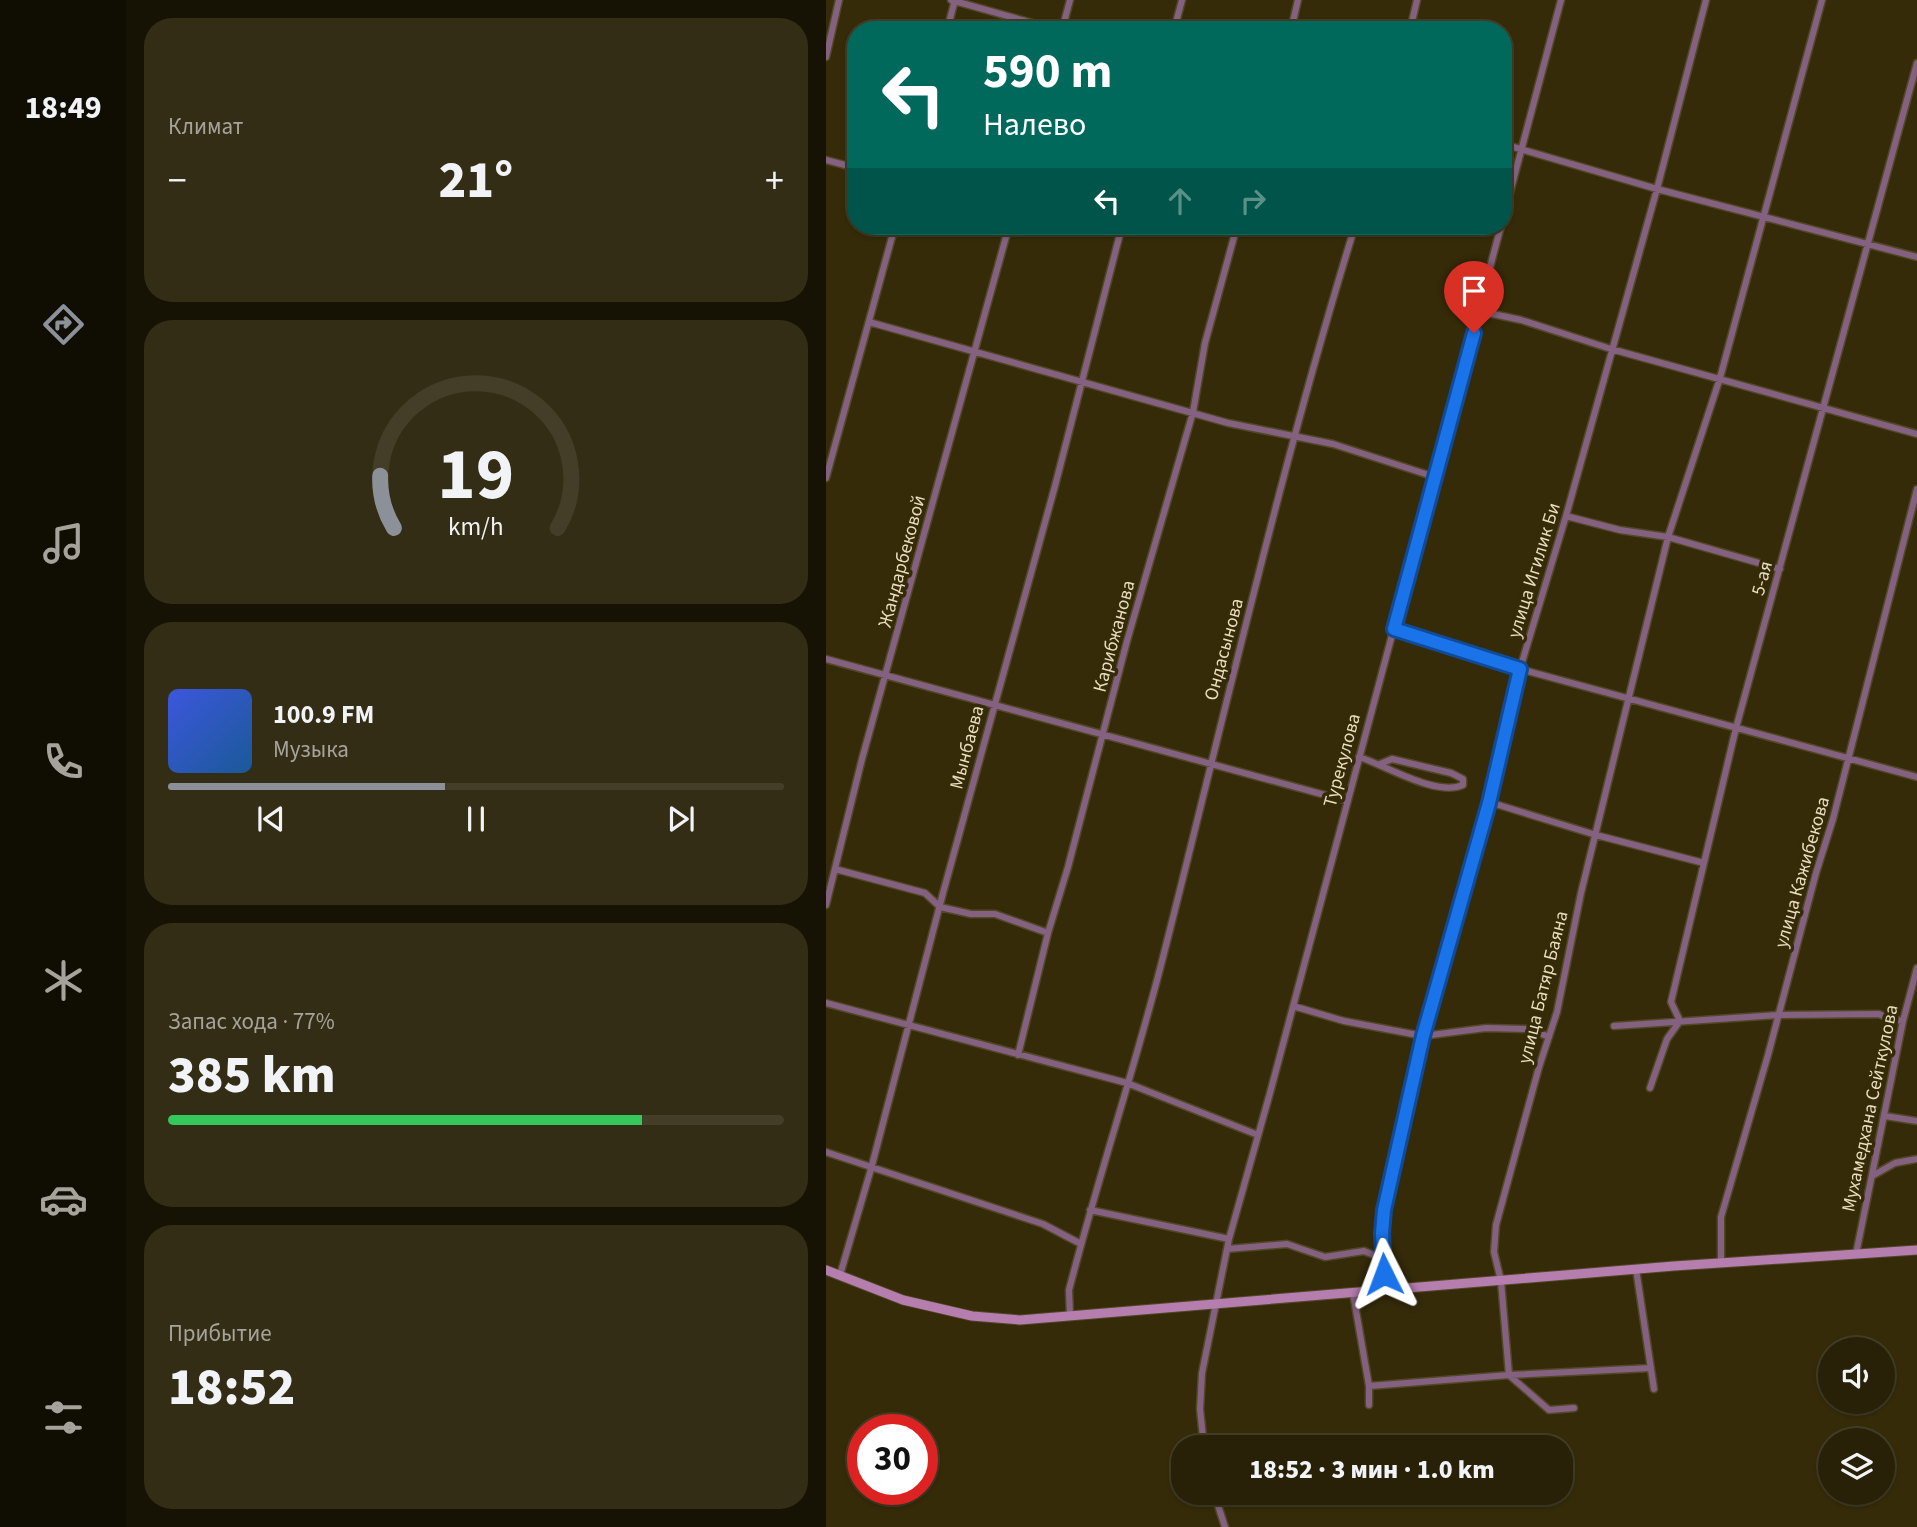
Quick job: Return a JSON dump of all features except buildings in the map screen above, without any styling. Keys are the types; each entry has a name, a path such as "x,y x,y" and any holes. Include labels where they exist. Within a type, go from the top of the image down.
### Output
{"main road":[{"path":"826,1270 903,1300 972,1316 1020,1320 1636,1269 1917,1250"}],"street":[{"path":"826,57 839,0"},
{"path":"949,21 954,0 1028,21"},
{"path":"1062,21 1070,0"},
{"path":"1176,21 1182,0"},
{"path":"1293,21 1298,0"},
{"path":"1412,21 1417,0"},
{"path":"1512,184 1561,0"},
{"name":"улица Игилик Би","path":"1385,1290 1384,1210 1423,1036 1489,803 1520,669 1566,516 1657,189 1706,0"},
{"name":"улица Батяр Баяна","path":"1509,1375 1501,1281 1494,1252 1496,1225 1557,1012 1595,835 1668,537 1720,378 1822,0"},
{"name":"5-ая","path":"1680,1021 1671,1002 1736,728 1917,63"},
{"path":"1512,146 1657,189 1917,257"},
{"path":"826,160 847,166"},
{"path":"826,478 893,235"},
{"name":"Жандарбековой","path":"826,905 1007,235"},
{"name":"Мынбаева","path":"839,1275 871,1169 893,1078 1051,499 1120,235"},
{"name":"Карибжанова","path":"1018,1055 1127,641 1193,412 1205,343 1235,235"},
{"name":"Ондасынова","path":"1070,1316 1069,1290 1081,1244 1160,966 1209,763 1295,437 1353,235"},
{"name":"Турекулова","path":"1203,1435 1200,1409 1202,1373 1229,1239 1500,235"},
{"path":"1479,311 1521,320 1611,349 1917,434"},
{"path":"869,322 1228,423 1333,444 1435,477"},
{"name":"улица Кажибекова","path":"1721,1263 1721,1217 1848,758 1917,489"},
{"path":"1566,516 1620,530 1668,537 1780,569"},
{"path":"1394,629 1520,669 1917,777"},
{"path":"826,659 1347,801"},
{"path":"1359,757 1430,784 1451,788 1463,785 1463,779 1451,773 1392,759 1380,764"},
{"path":"1489,803 1595,835 1704,863"},
{"path":"835,869 925,893 940,907 971,914 995,914 1048,933"},
{"name":"Мухамедхана Сейткулова","path":"1856,1255 1903,1021 1917,968"},
{"path":"826,1003 1127,1083 1258,1135"},
{"path":"1293,1006 1344,1021 1423,1036 1486,1028 1530,1030 1549,1037"},
{"path":"1614,1026 1778,1015 1879,1014 1903,1021"},
{"path":"1650,1088 1667,1039 1680,1021"},
{"path":"1885,1116 1917,1121"},
{"path":"826,1152 1043,1224 1081,1244"},
{"path":"1872,1176 1895,1163 1917,1159"},
{"path":"1090,1210 1229,1239"},
{"path":"1227,1249 1287,1244 1325,1257 1364,1251 1383,1259"},
{"path":"1636,1269 1654,1389"},
{"path":"1353,1293 1369,1405"},
{"path":"1368,1386 1651,1368"},
{"path":"1509,1375 1549,1410 1574,1408"},
{"path":"1218,1505 1225,1527"}],"route":[{"path":"1384,1274 1384,1210 1423,1036 1489,803 1520,669 1394,629 1474,333"}]}
